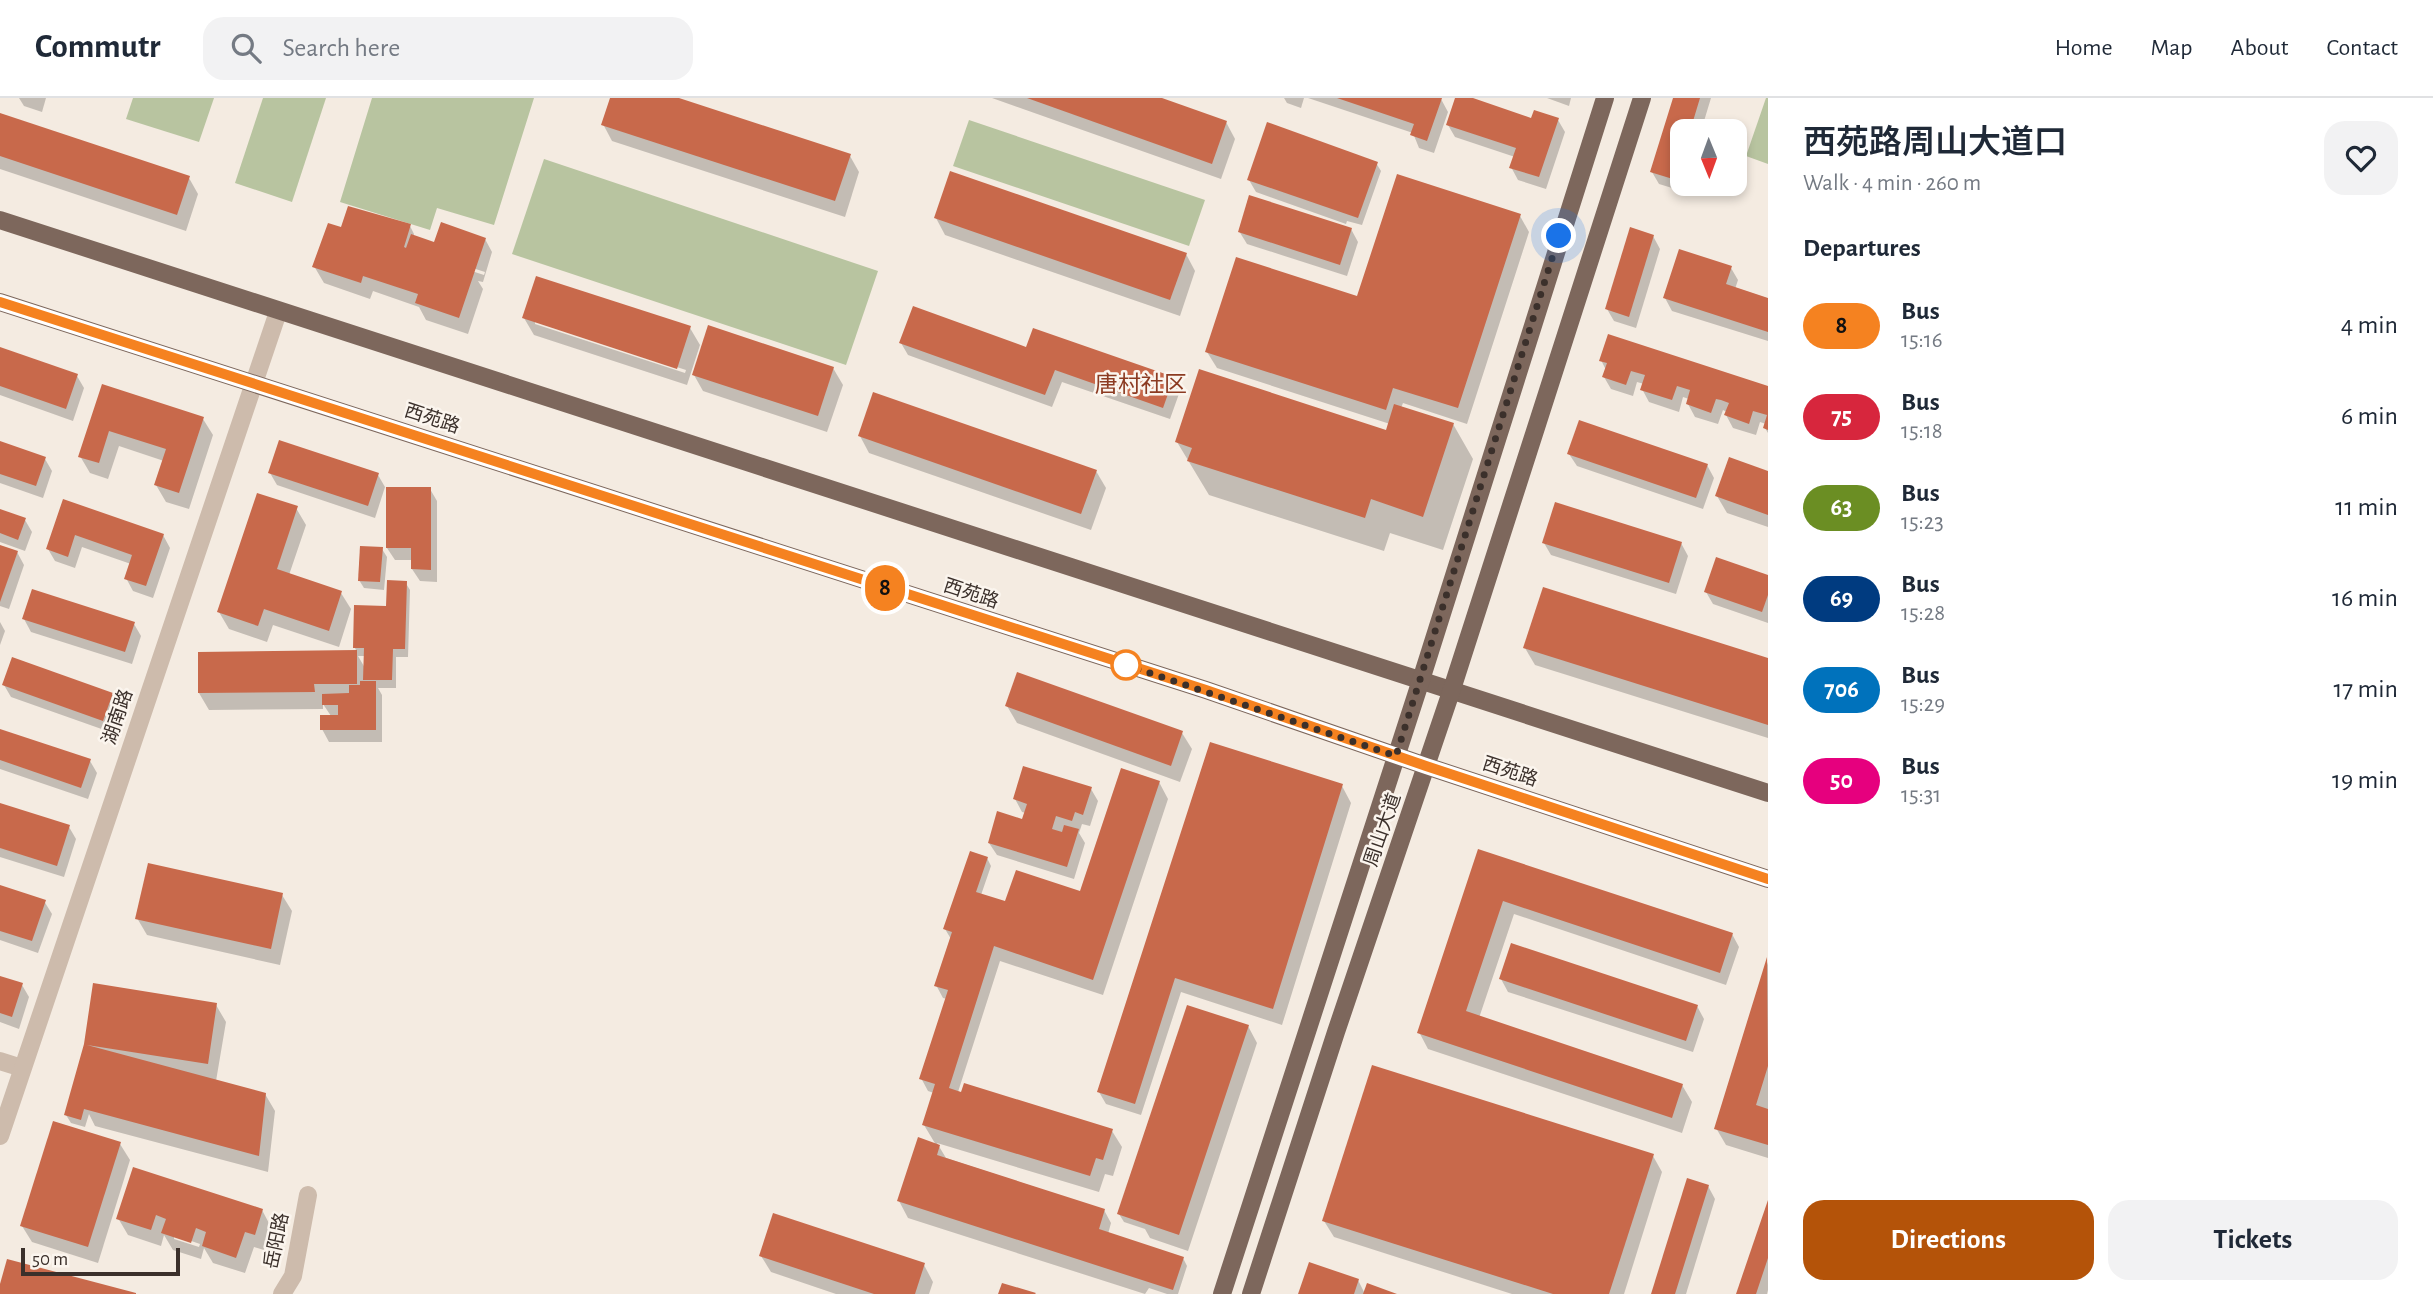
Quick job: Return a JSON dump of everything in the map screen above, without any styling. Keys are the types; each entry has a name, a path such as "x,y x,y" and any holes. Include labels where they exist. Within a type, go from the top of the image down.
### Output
{"main road":[{"name":"周山大道","path":"1222,1294 1421,680 1605,98"},
{"name":"周山大道","path":"1251,1294 1452,689 1642,98"},
{"path":"0,220 1768,793"},
{"name":"西苑路","path":"0,302 1206,690 1768,879"}],"street":[{"name":"湖南路","path":"0,1136 278,312"},
{"path":"0,1061 22,1068"},
{"name":"岳阳路","path":"282,1294 293,1276 308,1195"}],"green space":[{"path":"133,98 214,98 199,142 126,119"},
{"path":"263,98 326,98 292,202 235,183"},
{"path":"372,98 534,98 494,225 437,208 430,230 340,202"},
{"path":"1768,98 1768,164 1747,156"},
{"path":"969,120 1205,200 1189,246 953,166"},
{"path":"544,159 878,271 846,365 512,254"}],"building":[{"path":"610,98 679,98 851,154 835,201 601,125"},
{"path":"1027,98 1162,98 1227,121 1212,164"},
{"path":"1337,98 1442,98 1427,141 1410,135 1414,124"},
{"path":"1455,98 1473,98 1531,118 1534,110 1559,118 1539,177 1509,168 1516,148 1446,125"},
{"path":"1673,98 1700,98 1694,119 1670,119 1670,178 1650,172"},
{"path":"0,113 190,176 177,215 0,156"},
{"path":"1267,122 1378,162 1358,218 1247,180"},
{"path":"950,171 1187,253 1170,300 934,218"},
{"path":"1397,174 1521,214 1458,408 1393,388 1386,410 1205,352 1236,257 1357,296"},
{"path":"1249,195 1352,228 1340,265 1238,232"},
{"path":"348,206 411,224 404,247 406,248 411,234 434,242 441,222 486,238 459,318 415,303 418,294 363,276 361,283 312,267 328,223 341,227"},
{"path":"1630,227 1654,235 1629,317 1605,309"},
{"path":"1679,249 1732,266 1726,284 1768,298 1768,332 1663,298"},
{"path":"536,276 691,326 677,369 522,318"},
{"path":"913,306 1026,347 1033,328 1174,377 1163,408 1055,370 1045,395 899,343"},
{"path":"708,325 834,367 818,416 692,375"},
{"path":"1608,334 1768,386 1768,430 1763,428 1767,415 1753,411 1749,424 1724,415 1729,403 1721,400 1716,399 1711,413 1686,404 1690,390 1677,386 1672,400 1640,390 1645,375 1631,371 1626,385 1602,377 1607,363 1599,361"},
{"path":"0,347 78,374 66,409 0,386"},
{"path":"1199,369 1386,430 1394,404 1454,423 1423,517 1371,499 1365,518 1187,461 1192,448 1175,442"},
{"path":"102,384 204,417 179,493 154,485 166,449 109,431 99,463 78,457"},
{"path":"873,392 1097,470 1081,514 858,436"},
{"path":"1579,420 1708,464 1696,498 1567,454"},
{"path":"279,440 379,473 368,506 268,473"},
{"path":"0,441 46,457 36,486 0,474"},
{"path":"1729,457 1768,471 1768,515 1715,496"},
{"path":"386,487 431,487 431,570 411,569 411,548 386,548"},
{"path":"257,493 298,506 277,569 342,591 329,631 264,609 258,626 217,612"},
{"path":"63,499 164,534 146,586 124,579 132,555 75,535 68,557 46,549"},
{"path":"1555,502 1682,542 1669,583 1542,543"},
{"path":"0,509 26,518 18,540 0,533"},
{"path":"0,545 18,551 0,602"},
{"path":"360,546 383,547 380,582 358,581"},
{"path":"1716,557 1768,575 1768,595 1762,612 1704,592"},
{"path":"387,580 407,581 405,649 393,649 392,680 363,680 364,648 353,648 354,605 386,606"},
{"path":"1543,587 1768,658 1768,725 1523,648"},
{"path":"32,589 135,622 125,652 22,619"},
{"path":"357,650 357,684 314,684 315,692 198,693 198,652"},
{"path":"12,657 113,693 103,721 2,685"},
{"path":"1017,672 1183,731 1171,766 1005,706"},
{"path":"360,681 376,681 376,730 320,730 320,715 338,715 338,705 322,705 322,694 349,693 349,685 360,685"},
{"path":"0,729 91,759 81,788 0,760"},
{"path":"1210,742 1343,784 1273,1009 1175,978 1135,1104 1097,1092"},
{"path":"1023,766 1092,787 1083,815 1075,812 1072,821 1056,816 1052,829 1062,832 1064,825 1079,829 1067,867 988,843 997,811 1022,819 1027,804 1013,799"},
{"path":"1121,768 1160,781 1093,980 994,946 949,1088 961,1092 964,1083 1113,1129 1103,1160 1096,1158 1090,1176 922,1125 935,1084 919,1079 948,990 934,986 952,932 943,929 970,851 988,857 976,892 1005,901 1016,870 1080,891"},
{"path":"0,803 70,825 57,866 0,848"},
{"path":"1478,849 1733,933 1720,973 1503,901 1466,1011 1683,1084 1672,1118 1417,1033"},
{"path":"148,863 283,893 271,949 135,919"},
{"path":"0,885 46,900 32,941 0,931"},
{"path":"1511,943 1698,1005 1686,1041 1499,979"},
{"path":"1767,957 1768,1066 1756,1105 1768,1109 1768,1145 1714,1129"},
{"path":"0,976 23,983 12,1017 0,1013"},
{"path":"93,983 217,1003 208,1064 87,1045 266,1093 259,1156 84,1109 81,1120 64,1115 84,1044"},
{"path":"1187,1005 1249,1025 1179,1235 1117,1214"},
{"path":"1372,1065 1654,1154 1609,1294 1553,1294 1322,1221"},
{"path":"53,1121 121,1142 88,1247 20,1226"},
{"path":"918,1137 940,1145 937,1155 1105,1209 1099,1229 1184,1257 1173,1290 897,1201"},
{"path":"133,1167 263,1209 255,1235 245,1232 236,1258 202,1246 206,1232 196,1228 191,1243 161,1233 166,1219 156,1215 151,1230 116,1219"},
{"path":"1687,1178 1709,1185 1675,1294 1651,1294"},
{"path":"1768,1200 1768,1258 1756,1294 1736,1294"},
{"path":"773,1213 925,1263 915,1294 874,1294 759,1256"},
{"path":"7,1259 136,1293 136,1294 0,1294"},
{"path":"1309,1262 1359,1279 1354,1294 1298,1294"},
{"path":"1002,1283 1036,1293 998,1294"},
{"path":"1367,1283 1397,1294 1363,1294"}],"bus line":[{"name":"8","path":"0,302 1206,690 1768,879"}],"district":[{"name":"唐村社区","path":"1141,385"}],"route":[{"path":"1126,665 1396,756 1559,236"}]}
